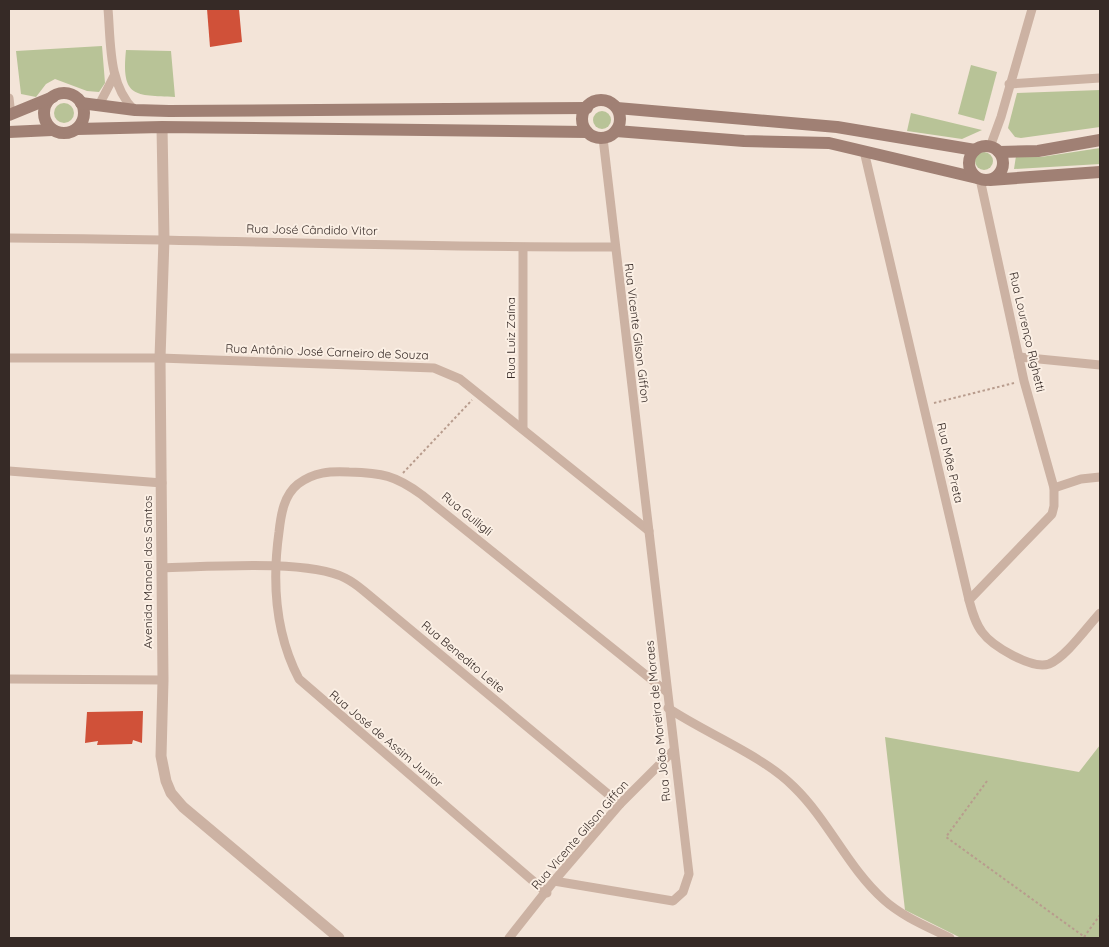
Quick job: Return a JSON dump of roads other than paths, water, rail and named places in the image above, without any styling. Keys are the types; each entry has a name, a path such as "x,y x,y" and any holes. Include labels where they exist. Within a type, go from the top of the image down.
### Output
{"main road":[{"path":"10,115 60,94"},
{"path":"52,130 45,119 45,106 53,96 60,94 72,95 81,103 135,110 586,108 599,100 612,103 617,108 620,120 616,131"},
{"path":"77,129 83,119 81,103"},
{"path":"586,108 582,118 586,132"},
{"path":"617,108 828,126 975,150 1038,151 1100,140"},
{"path":"9,132 52,130 65,134 77,129 162,127 586,132 594,137 602,138 616,131 744,141 829,143 983,179 1100,172"},
{"path":"983,179 1001,170 1003,161 995,149"},
{"path":"975,150 969,159 970,170 983,179"}],"street":[{"path":"108,9 114,76 124,100 135,110"},
{"path":"995,149 1009,84 1032,9"},
{"path":"99,105 114,76"},
{"path":"1009,84 1100,78"},
{"path":"9,98 10,115"},
{"name":"Avenida Manoel dos Santos","path":"162,127 164,239 160,358 163,680 161,756 166,781 171,793 183,807 339,938"},
{"name":"Rua Vicente Gilson Giffon","path":"602,138 649,531"},
{"name":"Rua Mãe Preta","path":"864,151 969,600 981,632 989,640 1015,656 1037,665 1048,664 1060,657 1100,613"},
{"name":"Rua Lourenço Righetti","path":"969,600 1052,514 1054,506 1054,488 1024,381 983,179"},
{"name":"Rua José Cândido Vitor","path":"9,238 164,239 523,248 614,247"},
{"name":"Rua Luiz Zaína","path":"523,248 523,429"},
{"path":"1019,357 1100,365"},
{"name":"Rua Antônio José Carneiro de Souza","path":"9,358 160,358 434,368 460,379 649,531"},
{"path":"9,471 162,483"},
{"name":"Rua Guiligli","path":"274,566 282,511 287,497 297,485 312,475 328,471 380,473 398,478 422,494 667,692"},
{"path":"1054,488 1081,479 1100,477"},
{"name":"Rua João Moreira de Moraes","path":"554,881 673,901 683,892 689,874 673,751 649,531"},
{"name":"Rua Benedito Leite","path":"162,568 274,566 332,573 345,578 364,590 620,804"},
{"name":"Rua José de Assim Junior","path":"274,566 275,592 283,638 289,660 299,679 547,893"},
{"path":"9,679 163,680"},
{"path":"668,708 780,774 813,806 856,869 883,899 911,919 950,938"},
{"name":"Rua Vicente Gilson Giffon","path":"509,938 547,893 554,881 620,804 673,751"}]}
